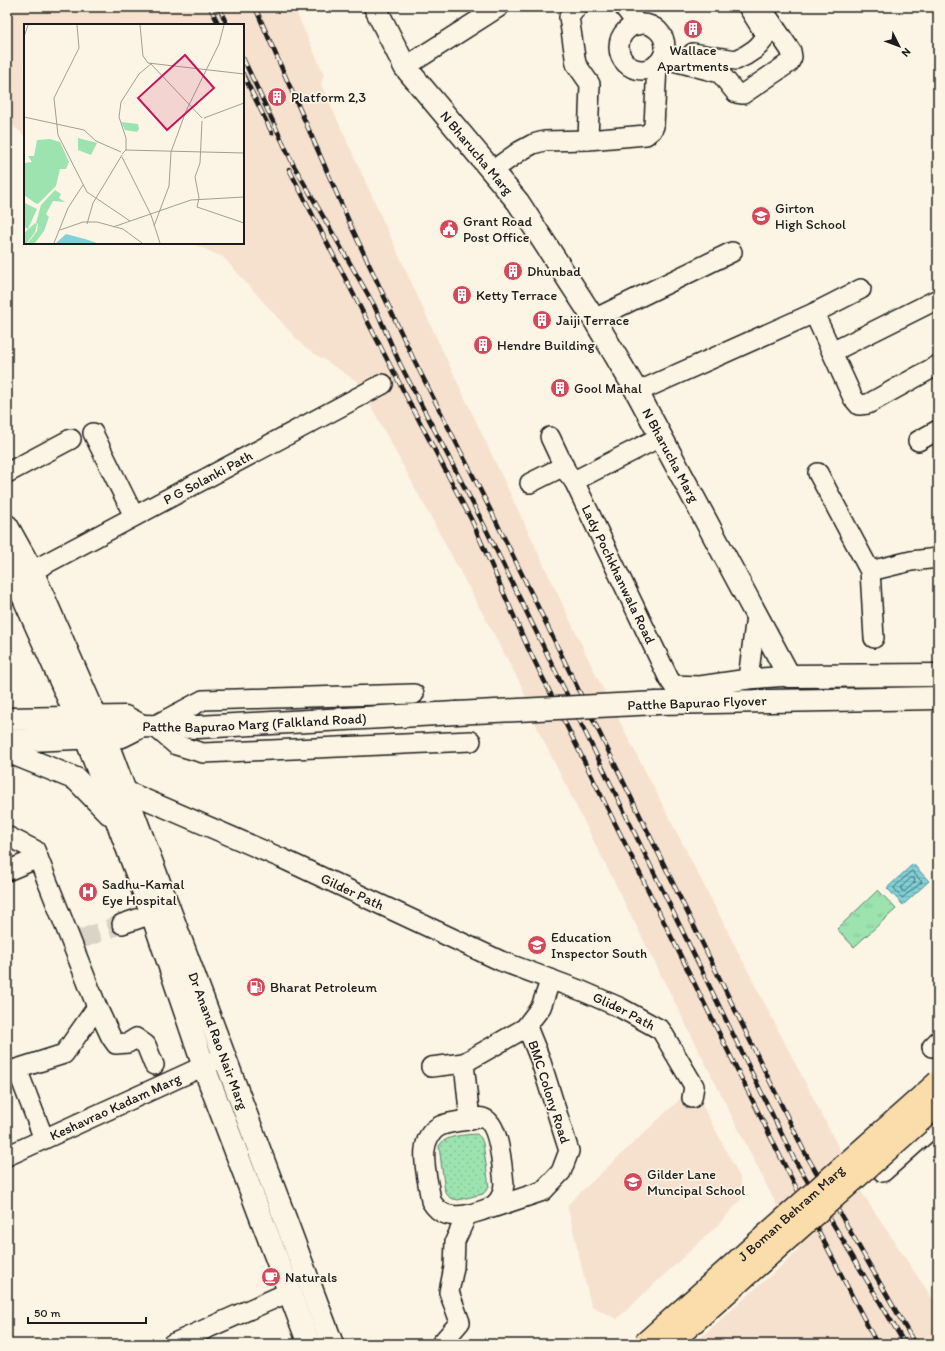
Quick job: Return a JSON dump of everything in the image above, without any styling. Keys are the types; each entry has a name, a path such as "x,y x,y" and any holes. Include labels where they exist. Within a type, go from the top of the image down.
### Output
{"main road":[{"name":"N Bharucha Marg","path":"375,7 405,67 518,202 594,320 637,392 789,676"},
{"path":"7,526 32,571 95,738"},
{"path":"7,565 86,717"},
{"path":"789,676 938,675"},
{"name":"Patthe Bapurao Flyover","path":"456,713 658,703 938,698"},
{"name":"Patthe Bapurao Marg (Falkland Road)","path":"7,741 122,736 148,726 198,727 456,713"},
{"path":"7,718 125,717 148,726"},
{"name":"Dr Anand Rao Nair Marg","path":"95,738 124,790 332,1344"},
{"name":"Dr Anand Rao Nair Marg","path":"95,738 114,818 152,914 204,1067 309,1344"},
{"path":"7,751 76,779 114,818"},
{"name":"J Boman Behram Marg","path":"644,1344 938,1082"},
{"name":"J Boman Behram Marg","path":"669,1344 938,1105"}],"street":[{"path":"405,67 499,7"},
{"path":"577,7 569,17 576,64 590,84 588,140"},
{"path":"624,7 638,25"},
{"path":"693,53 736,60 761,44 765,34 748,7"},
{"path":"492,171 520,151 533,144 549,141 588,140 646,135 652,130 654,126 660,61 665,44 663,36 657,29 649,25 638,25 625,32 621,39 619,48 621,56 626,64 634,69 644,70 660,61 720,73 736,93 743,94 789,63 792,57 791,51 761,7"},
{"path":"594,320 732,252"},
{"path":"637,392 814,313 861,290"},
{"path":"832,352 938,298"},
{"path":"814,313 853,398 856,403 863,406 938,365"},
{"name":"P G Solanki Path","path":"32,571 382,384"},
{"path":"918,441 938,430"},
{"path":"93,433 134,516"},
{"path":"550,437 569,473"},
{"path":"530,483 569,473 660,437"},
{"path":"7,473 71,439"},
{"name":"Lady Pochkhanwala Road","path":"569,473 673,685 700,686 748,679 789,676"},
{"path":"818,473 870,571 874,638"},
{"path":"870,571 911,561 938,558"},
{"path":"748,679 756,616"},
{"path":"148,726 203,700 414,694"},
{"path":"148,726 176,745 203,753 471,741"},
{"name":"Gilder Path","path":"124,790 281,858 501,961 582,991"},
{"path":"7,836 35,850 77,940 97,1007 111,1037 116,1044 128,1043 136,1038 146,1045 154,1065"},
{"path":"7,871 38,858"},
{"path":"122,924 152,914"},
{"name":"BMC Colony Road","path":"430,1067 464,1063 527,1027 541,1008 551,979"},
{"name":"Glider Path","path":"582,991 619,1007 661,1030 694,1086 692,1098"},
{"path":"44,1139 12,1071 64,1054 97,1007"},
{"name":"BMC Colony Road","path":"492,1208 498,1202 504,1190 504,1184 497,1138 490,1123 484,1118 480,1117 450,1123 434,1130 428,1136 424,1151 431,1201 435,1207 446,1215 454,1217 492,1208 543,1191 561,1172 569,1151 540,1060 527,1027"},
{"name":"Keshavrao Kadam Marg","path":"7,1156 224,1057"},
{"path":"464,1063 470,1120"},
{"path":"882,1172 938,1123"},
{"path":"441,1344 460,1322 449,1292 454,1267 455,1241 467,1215"},
{"path":"172,1344 290,1292"}],"shaded area":[{"path":"7,7 294,7 324,74 321,84 439,343 597,677 862,1193 938,1307 938,1344 693,1344 799,1250 538,730 521,685 358,382 303,346 223,257 192,244 244,244 244,24 24,24 24,135 7,121"},
{"path":"693,1087 740,1177 743,1195 739,1202 719,1224 617,1319 591,1306 567,1205"}],"green space":[{"path":"878,890 896,909 854,947 837,929"},
{"path":"477,1134 483,1143 489,1187 483,1194 458,1200 450,1198 445,1192 439,1146 442,1142 450,1138 461,1135"}],"water":[{"path":"913,864 929,881 903,905 887,888"}],"tunnel":[{"path":"81,939 122,924"}],"railway":[{"path":"210,7 218,24"},
{"path":"219,7 227,24"},
{"path":"255,7 351,226 413,358 492,513 804,1151 915,1344"},
{"path":"244,60 293,164 374,305 400,364 481,519 793,1157 905,1344"},
{"path":"244,76 272,133"},
{"path":"289,169 471,519 528,648 783,1162 877,1344"}],"place":[{"name":"Wallace Apartments","path":"693,29"},
{"name":"Platform 2,3","path":"277,97"},
{"name":"Girton High School","path":"761,216"},
{"name":"Grant Road Post Office","path":"449,229"},
{"name":"Dhunbad","path":"513,271"},
{"name":"Ketty Terrace","path":"462,295"},
{"name":"Jaiji Terrace","path":"542,320"},
{"name":"Hendre Building","path":"483,345"},
{"name":"Gool Mahal","path":"560,388"},
{"name":"Sadhu-Kamal Eye Hospital","path":"88,892"},
{"name":"Education Inspector South","path":"537,945"},
{"name":"Bharat Petroleum","path":"256,987"},
{"name":"Gilder Lane Muncipal School","path":"633,1182"},
{"name":"Naturals","path":"271,1277"}]}
